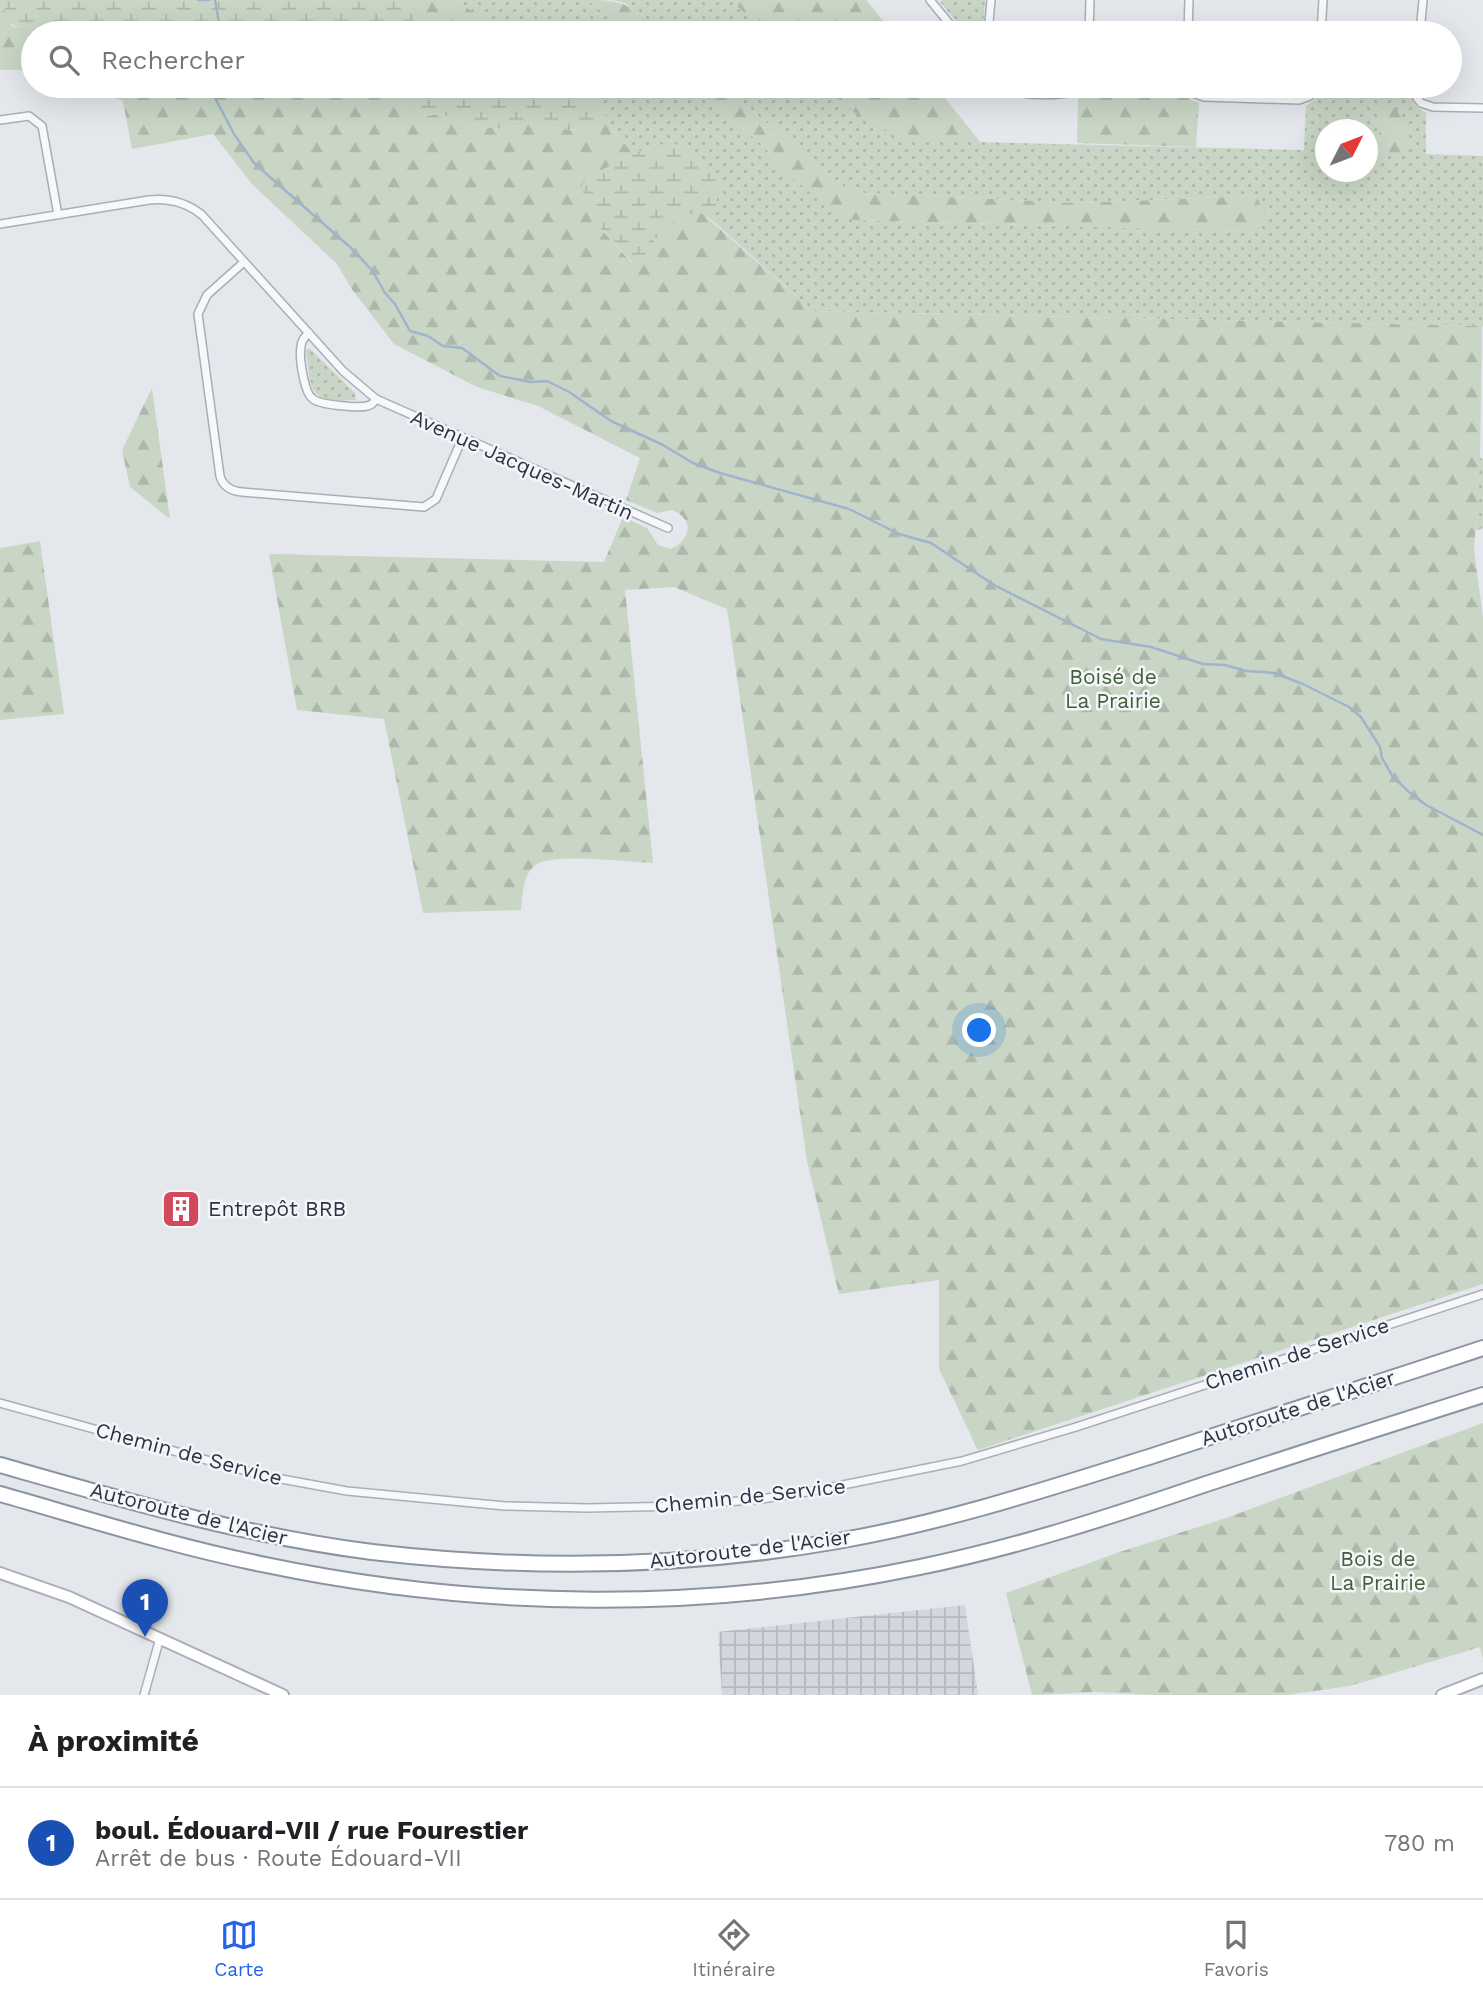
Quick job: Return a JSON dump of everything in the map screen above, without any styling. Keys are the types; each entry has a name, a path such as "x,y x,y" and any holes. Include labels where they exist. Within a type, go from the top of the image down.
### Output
{"highway":[{"name":"Autoroute de l'Acier","path":"0,1465 213,1523 353,1549 443,1559 532,1563 695,1559 840,1541 993,1506 1483,1348"},
{"name":"Autoroute de l'Acier","path":"0,1494 216,1554 372,1584 465,1595 540,1599 703,1597 844,1581 982,1553 1098,1520 1483,1395"}],"main road":[{"path":"0,1573 69,1597 283,1695"},
{"path":"1442,1695 1483,1679"}],"street":[{"path":"930,0 947,21"},
{"path":"989,21 991,0"},
{"path":"1089,21 1090,0"},
{"path":"1188,21 1189,0"},
{"path":"1322,21 1324,0"},
{"path":"1421,21 1423,0"},
{"path":"1233,98 1304,98"},
{"path":"1419,98 1428,106 1483,108"},
{"path":"0,120 29,116 41,126 58,215"},
{"name":"Avenue Jacques-Martin","path":"0,224 138,201 175,201 190,206 202,215 351,379 376,399 668,528"},
{"path":"244,262 207,295 198,314 220,476 224,485 242,492 424,507 436,499 462,439"},
{"path":"309,333 302,340 300,349 305,388 310,397 319,402 356,406 370,405 376,399"},
{"name":"Chemin de Service","path":"0,1403 265,1476 347,1491 524,1507 682,1506 813,1491 902,1475 974,1458 1483,1294"},
{"path":"144,1695 160,1638"}],"shaded area":[{"path":"965,1605 978,1695 722,1695 718,1632"}],"green space":[{"path":"0,0 3,0 12,26 21,28 21,70 0,70"},
{"path":"3,0 414,0 414,21 21,21 21,28 10,22"},
{"path":"414,0 456,0 486,21 414,21"},
{"path":"456,0 588,0 613,21 486,21"},
{"path":"588,0 621,4 646,21 613,21"},
{"path":"613,0 866,0 883,21 646,21 625,3"},
{"path":"730,0 866,0 883,21 754,21"},
{"path":"985,0 984,21 956,21 940,2"},
{"name":"Boisé de La Prairie","path":"115,98 393,98 420,117 440,114 470,124 499,129 532,123 583,130 600,118 591,98 598,98 612,129 633,154 585,179 599,227 632,263 644,258 656,238 685,214 703,214 813,311 1482,326 1480,463 1474,550 1483,617 1483,1284 978,1450 939,1369 939,1280 839,1294 807,1161 727,609 674,587 625,590 653,863 559,859 537,864 528,873 521,910 423,913 384,719 297,710 269,554 604,562 623,517 647,528 658,545 671,549 686,535 688,530 684,519 672,510 657,513 626,500 640,458 538,406 477,387 394,344 351,288 337,264 252,184 213,134 132,149 123,101"},
{"path":"393,98 591,98 601,118 583,130 532,123 499,129 470,124 440,114 420,117"},
{"path":"598,98 705,98 764,146 778,165 853,220 1252,231 1266,217 1253,196 1075,203 865,193 844,187 736,98 945,98 980,142 1304,150 1306,106 1317,98 1411,98 1417,107 1426,113 1426,154 1483,156 1483,326 813,311 714,222 718,182 670,140 633,154 612,129"},
{"path":"705,98 736,98 844,187 865,193 1075,203 1253,196 1257,197 1266,217 1252,231 853,220 832,212 778,165 764,146"},
{"path":"837,98 945,98 977,138 915,143 865,121"},
{"path":"1189,98 1199,103 1196,147 1077,143 1078,99"},
{"path":"1381,108 1395,108 1406,123 1406,154 1378,153"},
{"path":"669,140 688,152 719,183 714,222 703,214 685,214 656,238 644,258 633,263 599,227 581,188 585,179 633,154"},
{"path":"309,348 355,393 356,400 329,399 320,397 315,392 309,376 306,351"},
{"path":"152,388 170,519 130,487 122,450"},
{"path":"1480,458 1483,459 1483,528 1475,531"},
{"path":"40,541 64,714 0,720 0,548"},
{"name":"Bois de La Prairie","path":"1483,1423 1483,1659 1480,1647 1350,1686 1286,1695 1096,1692 1032,1695 1006,1593 1229,1517"}],"waterway":[{"path":"198,0 209,0"},
{"path":"215,0 219,21"},
{"path":"215,98 234,134 254,163 350,247 372,270 410,331 428,336 443,346 462,348 500,376 531,382 547,381 569,392 611,421 663,445 693,463 849,509 899,534 931,543 994,585 1101,639 1151,647 1203,664 1274,673 1303,684 1349,707 1361,717 1380,747 1382,758 1393,777 1409,792 1426,805 1483,835"}],"place":[{"name":"Entrepôt BRB","path":"181,1209"},
{"name":"boul. Édouard-VII / rue Fourestier","path":"145,1637"}]}
